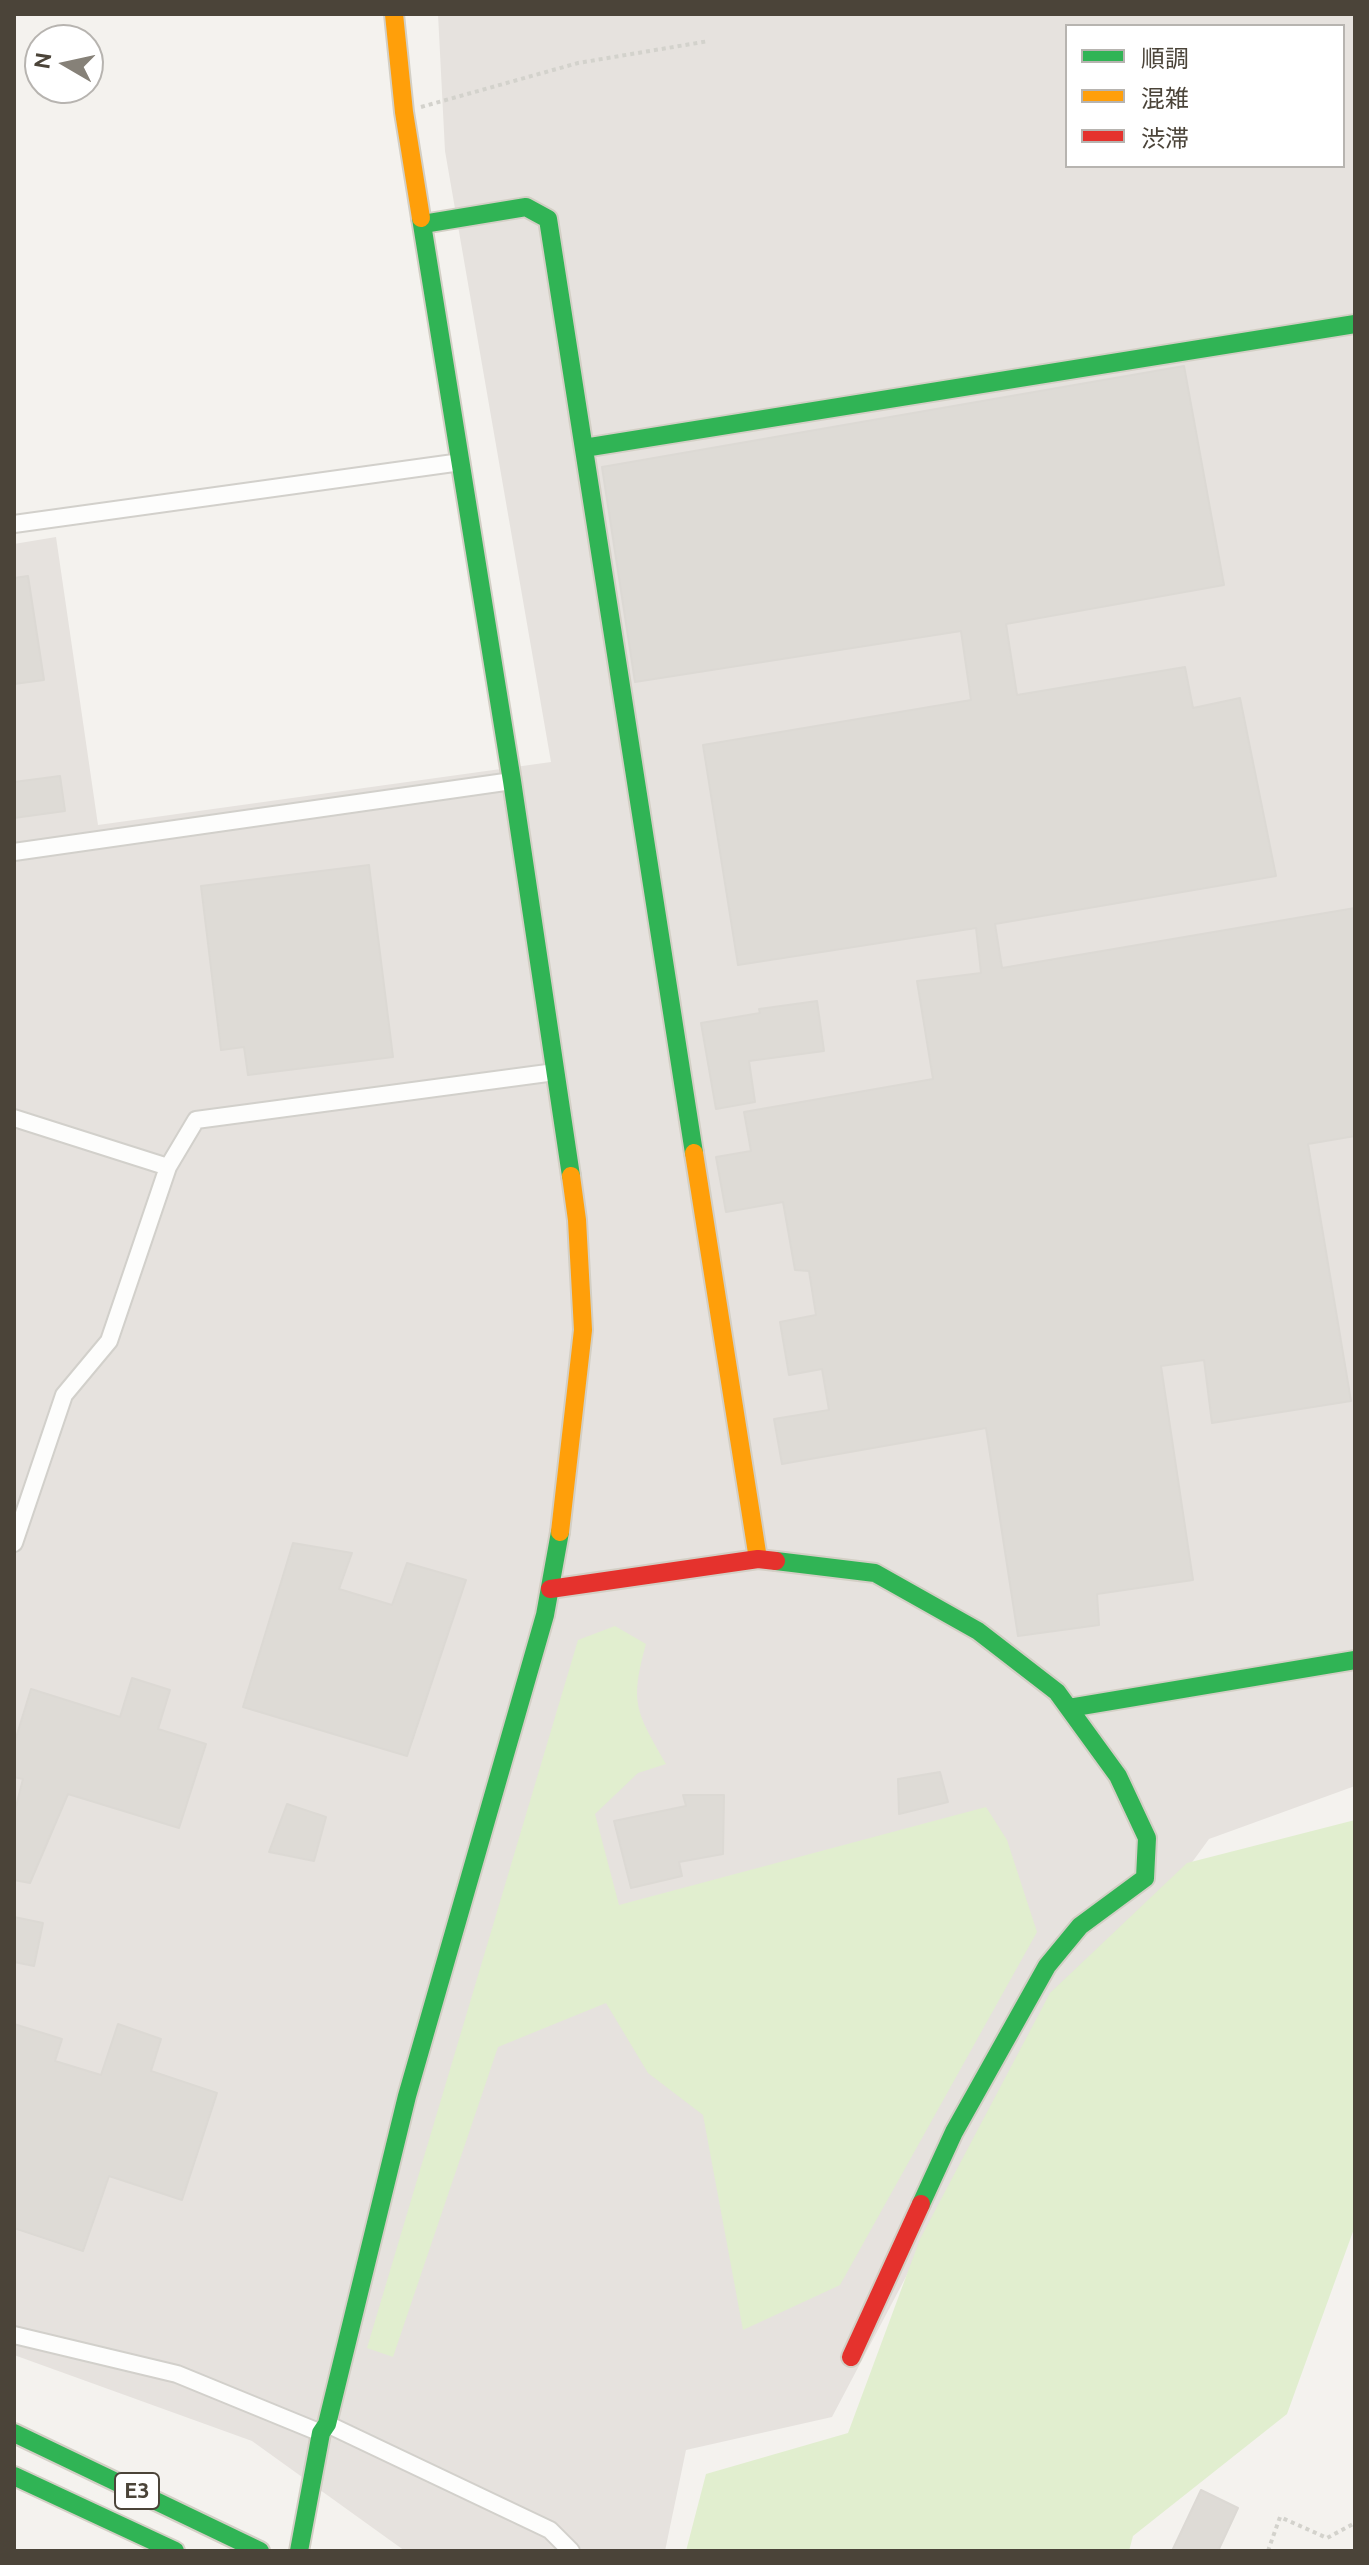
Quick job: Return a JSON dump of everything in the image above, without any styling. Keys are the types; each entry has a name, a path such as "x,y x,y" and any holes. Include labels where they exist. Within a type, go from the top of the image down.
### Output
{"main road":[{"path":"299,2551 324,2428 407,2096 550,1589 583,1330 577,1220 512,781 404,112 394,14"},
{"path":"423,224 526,207 548,219 758,1559"},
{"path":"584,448 1355,324"},
{"path":"550,1589 758,1559 875,1573 978,1631 1057,1692 1118,1776 1147,1838 1145,1878 1080,1926 1047,1966 954,2132 851,2357"},
{"path":"1069,1708 1355,1660"},
{"name":"E3","path":"14,2433 260,2551"},
{"name":"E3","path":"14,2476 175,2551"}],"street":[{"path":"14,524 461,462"},
{"path":"14,852 512,781"},
{"path":"14,1543 64,1395 109,1341 168,1167 196,1120 555,1072"},
{"path":"14,1118 168,1167"},
{"path":"14,2335 177,2374 324,2428 550,2530 571,2551"}],"path":[{"path":"404,112 578,63 709,41"},
{"path":"1268,2551 1280,2517 1327,2538 1355,2523"}],"shaded area":[{"path":"438,14 1355,14 1355,1786 1209,1839 948,2197 832,2417 686,2450 665,2551 405,2551 252,2441 14,2355 14,544 56,537 98,825 551,762 445,151"}],"green space":[{"path":"615,1626 646,1644 638,1681 639,1707 648,1732 666,1764 638,1773 595,1814 619,1905 986,1807 1007,1840 1037,1932 840,2285 743,2330 703,2115 648,2073 606,2003 498,2047 393,2357 367,2348 578,1640"},
{"path":"1355,1820 1355,2226 1287,2414 1133,2536 1129,2551 686,2551 706,2474 848,2433 920,2239 1050,1993 1187,1863"}],"building":[{"path":"1184,366 1224,585 1006,624 1017,695 1185,667 1193,708 1240,698 1276,876 995,924 1002,968 1355,908 1355,1136 1308,1144 1351,1401 1212,1423 1204,1360 1161,1366 1193,1580 1097,1594 1099,1625 1018,1636 986,1428 782,1464 774,1419 829,1410 822,1369 789,1375 780,1322 816,1315 809,1271 795,1270 783,1202 726,1212 716,1157 751,1151 744,1112 933,1079 917,981 981,973 976,928 738,965 703,745 971,700 961,631 635,682 602,467"},
{"path":"28,576 44,680 14,684 14,578"},
{"path":"60,776 65,811 14,818 14,782"},
{"path":"369,865 393,1057 248,1075 244,1047 221,1050 201,886"},
{"path":"817,1001 824,1051 749,1061 755,1102 716,1109 701,1023 760,1013 759,1009"},
{"path":"293,1543 352,1553 339,1589 392,1605 407,1563 466,1580 407,1756 243,1707"},
{"path":"132,1678 170,1690 158,1729 206,1744 179,1828 68,1794 30,1883 14,1880 14,1814 23,1779 14,1777 14,1744 31,1689 120,1717"},
{"path":"940,1772 948,1802 899,1814 898,1779"},
{"path":"683,1795 724,1795 723,1854 679,1862 682,1876 631,1888 614,1821 686,1806"},
{"path":"287,1804 326,1817 314,1861 269,1852"},
{"path":"14,1917 43,1923 34,1966 14,1962"},
{"path":"14,2024 62,2039 55,2061 101,2075 118,2024 161,2039 151,2071 217,2093 182,2200 109,2176 83,2251 14,2228"},
{"path":"1201,2490 1238,2508 1218,2551 1172,2551"}],"traffic: fast":[{"path":"423,224 526,207 548,219 694,1153"},
{"path":"421,218 512,781 571,1176"},
{"path":"584,448 1355,324"},
{"path":"299,2551 321,2433 327,2424 407,2096 545,1615 560,1532"},
{"path":"776,1561 875,1573 978,1631 1057,1692 1118,1776 1147,1838 1145,1878 1080,1926 1047,1966 954,2132 921,2204"},
{"path":"1069,1708 1355,1660"},
{"path":"14,2433 260,2551"},
{"path":"14,2476 175,2551"}],"traffic: slow":[{"path":"394,14 404,112 421,218"},
{"path":"694,1153 758,1559"},
{"path":"560,1532 583,1330 577,1220 571,1176"}],"traffic: jam":[{"path":"550,1589 758,1559 776,1561"},
{"path":"851,2357 921,2204"}]}
